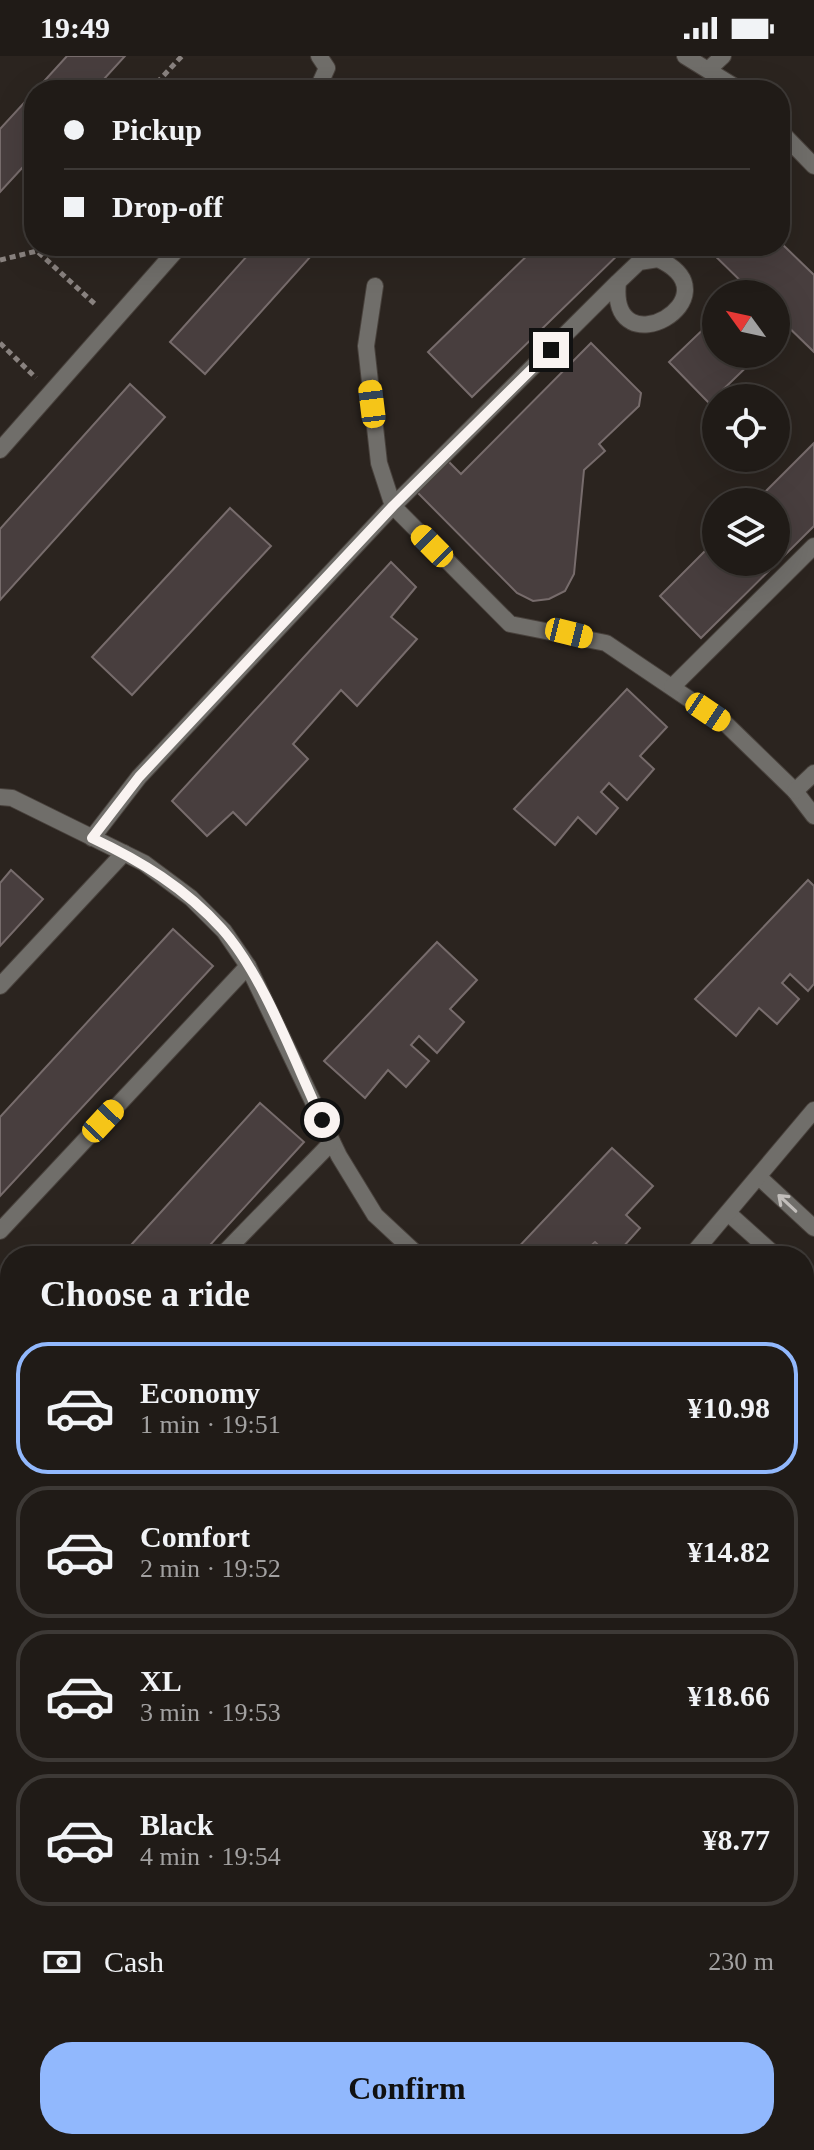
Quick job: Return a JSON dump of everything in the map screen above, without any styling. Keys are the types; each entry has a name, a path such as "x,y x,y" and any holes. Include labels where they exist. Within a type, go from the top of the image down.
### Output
{"lane":[{"path":"319,56 327,68 322,80"},
{"path":"685,56 725,80"},
{"path":"709,69 723,56"},
{"path":"790,141 814,166"},
{"path":"0,450 171,256"},
{"path":"92,838 139,777 393,506 618,282 639,262 658,259 677,271 684,293 676,314 656,325 634,322 619,305 618,282"},
{"path":"375,286 366,346 379,463 393,506 510,624 606,643 726,724 795,791 814,816"},
{"path":"672,687 814,546"},
{"path":"795,791 814,773"},
{"path":"0,797 12,798 124,853 191,898 224,931 248,966 332,1142 375,1215 408,1246"},
{"path":"0,986 124,853"},
{"path":"0,1231 248,966"},
{"path":"700,1246 760,1178 814,1110"},
{"path":"231,1246 332,1142"},
{"path":"760,1178 814,1228"},
{"path":"728,1213 765,1246"}],"path":[{"path":"159,80 182,56"},
{"path":"0,260 24,253"},
{"path":"46,256 114,322"},
{"path":"0,343 50,393"}],"building":[{"path":"67,56 125,56 103,80 45,80"},
{"path":"24,103 24,166 0,192 0,129"},
{"path":"790,252 814,275 814,352 790,329 790,280 740,280 715,256 790,256"},
{"path":"247,256 311,256 205,374 170,342"},
{"path":"527,256 617,256 472,397 428,352"},
{"path":"702,330 702,368 745,368 729,384 702,384 702,396 669,362"},
{"path":"591,343 641,393 639,406 599,444 605,451 584,470 574,574 565,591 549,599 533,601 517,593 413,488 444,457 461,474"},
{"path":"130,384 165,417 0,600 0,529"},
{"path":"814,443 814,526 790,550 790,488 769,488 785,472 790,472 790,467"},
{"path":"230,508 271,546 132,695 92,657"},
{"path":"702,554 702,576 764,576 701,638 660,596"},
{"path":"391,562 416,587 391,617 417,639 357,706 341,690 293,744 308,759 246,825 233,812 207,836 172,801"},
{"path":"627,689 667,727 640,756 654,769 627,800 609,783 601,792 618,808 596,834 578,817 555,845 514,809"},
{"path":"11,870 43,899 0,946 0,883"},
{"path":"808,880 814,886 814,984 808,991 790,974 782,983 799,999 777,1024 759,1008 736,1036 695,999"},
{"path":"173,929 213,966 0,1196 0,1117"},
{"path":"437,942 477,980 450,1009 464,1022 437,1053 419,1036 411,1045 429,1061 406,1087 388,1070 365,1098 324,1061"},
{"path":"260,1103 304,1142 209,1246 130,1246"},
{"path":"612,1148 653,1186 626,1215 640,1228 624,1246 599,1246 595,1242 590,1246 519,1246"}],"route":[{"path":"322,1120 248,966 224,931 191,898 144,863 92,838 139,777 393,506 551,350"}]}
